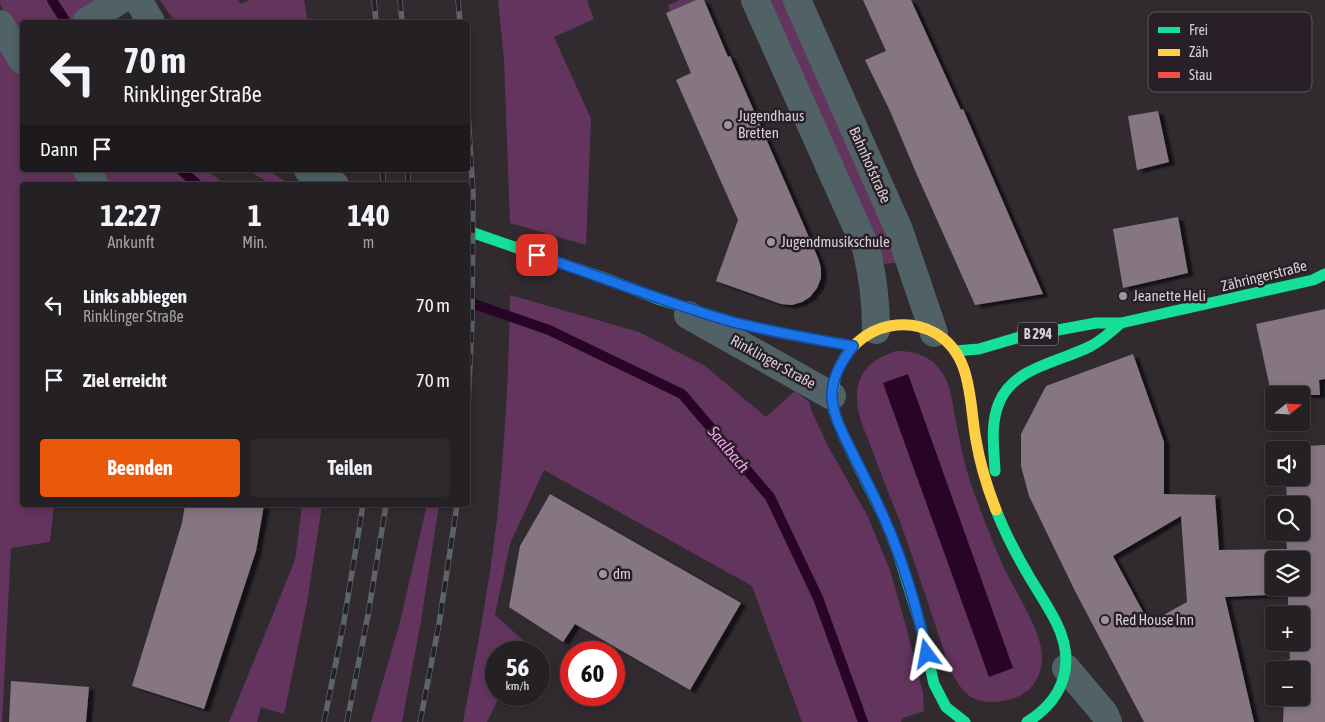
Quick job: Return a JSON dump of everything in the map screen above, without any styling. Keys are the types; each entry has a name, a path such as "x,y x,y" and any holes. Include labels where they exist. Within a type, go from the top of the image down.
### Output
{"main road":[{"name":"Rinklinger Straße","path":"470,232 607,279 661,300 733,322 853,346"},
{"name":"Zähringerstraße","path":"955,350 979,349 1020,337 1096,323 1122,323 1313,280 1325,274"},
{"name":"Zähringerstraße","path":"994,504 994,422 999,401 1007,388 1030,371 1101,341 1122,323"},
{"path":"965,722 948,717 940,698 933,680 912,593 900,555 841,430 834,410 832,396 834,381 838,368 853,346 876,330 902,324 920,327 945,340 955,350 964,365 980,462 994,504 1028,575 1055,619 1063,637 1066,668 1056,696 1039,720"}],"street":[{"path":"138,0 150,20"},
{"path":"755,0 866,248 873,273 876,299 876,330"},
{"name":"Bahnhofstraße","path":"797,0 899,230 934,333"},
{"path":"0,24 20,57"},
{"path":"312,172 330,182"},
{"name":"Rinklinger Straße","path":"661,300 832,396"},
{"path":"1066,668 1104,713 1108,722"}],"shaded area":[{"path":"0,0 96,0 97,20 20,20 20,172 209,172 223,182 20,182 20,507 54,507 50,542 11,548 2,722 0,722 0,17 5,13"},
{"path":"160,0 238,0 241,4 249,0 304,0 308,20 174,20"},
{"path":"498,0 587,0 594,19 554,37 591,119 586,245 510,223 504,60"},
{"path":"680,0 696,0 670,11 668,5"},
{"path":"768,0 787,0 903,262 884,264"},
{"path":"251,172 271,172 286,182 267,182"},
{"path":"510,295 639,332 705,366 766,417 795,391 809,402 829,448 867,515 890,570 923,693 924,711 903,718 901,722 802,722 752,586 544,470 510,544 495,615 524,641 485,641 485,706 495,706 487,722 463,722 494,544 502,463 509,351"},
{"path":"896,351 916,353 928,358 938,367 945,378 952,399 963,456 974,494 1001,562 1038,636 1042,656 1038,676 1028,690 1013,699 993,702 975,699 959,685 949,667 919,574 862,424 857,400 859,382 867,368 880,358"},
{"path":"908,374 1013,668 989,677 883,383"},
{"path":"302,507 322,507 307,603 284,714 261,707 257,722 229,722 295,560"},
{"path":"427,507 439,507 421,621 402,722 371,722 400,622"}],"building":[{"path":"696,0 704,0 818,258 821,278 817,288 810,297 802,302 792,305 781,304 716,281 738,220 676,80 691,73 666,13"},
{"path":"863,0 911,0 961,110 963,109 1043,294 975,305 890,111 865,60 886,51"},
{"path":"1158,111 1169,162 1137,170 1128,116"},
{"path":"1178,217 1188,273 1123,288 1113,229"},
{"path":"1325,309 1325,379 1319,380 1320,395 1310,395 1310,386 1270,386 1256,324"},
{"path":"1133,354 1164,442 1164,494 1217,495 1215,496 1219,550 1287,549 1286,541 1310,541 1310,496 1287,496 1286,486 1310,486 1310,446 1325,445 1325,722 1283,722 1284,706 1310,706 1310,661 1286,661 1290,659 1290,651 1310,651 1310,606 1288,606 1288,596 1310,596 1310,551 1265,551 1265,595 1225,597 1254,722 1144,722 1075,591 1029,496 1021,466 1021,434 1046,386","holes":["1181,516 1187,602 1149,623 1113,556"]},
{"name":"dm","path":"550,494 741,603 690,690 625,653 625,641 605,641 575,624 564,641 561,641 509,607 520,546"},
{"path":"185,507 264,507 256,551 204,709 132,686 182,523"},
{"path":"11,681 89,687 86,722 9,722"}],"waterway":[{"name":"Saalbach","path":"52,0 65,20"},
{"name":"Saalbach","path":"183,172 195,182"},
{"name":"Saalbach","path":"470,303 549,330 682,394 770,497 818,598 863,722"}],"railway":[{"path":"374,0 376,20"},
{"path":"400,0 402,20"},
{"path":"458,0 460,20"},
{"path":"470,145 473,194 470,363"},
{"path":"383,172 383,182"},
{"path":"408,172 408,182"},
{"path":"324,722 343,627 363,507"},
{"path":"347,722 368,615 386,507"},
{"path":"420,722 439,624 457,507"}],"traffic: fast":[{"path":"470,232 607,279 661,300 733,322 780,333"},
{"path":"955,351 979,349 1020,337 1096,323 1121,323 1313,280 1325,274"},
{"path":"995,471 994,419 999,403 1006,391 1026,373 1091,346 1121,323"},
{"path":"836,375 832,395 834,412 844,437 885,520 898,553 921,627 934,684 946,707 965,722"},
{"path":"996,510 1016,553 1057,624 1066,653 1066,667 1058,691 1050,703 1027,722"}],"traffic: slow":[{"path":"836,375 850,350 857,343 872,332 890,326 919,326 930,330 947,342 963,366 970,395 980,458 996,510"}],"traffic: jam":[{"path":"780,333 853,346"}],"place":[{"name":"Jugendhaus Bretten","path":"728,125"},
{"name":"Jugendmusikschule","path":"771,242"},
{"name":"Jeanette Heli","path":"1123,296"},
{"name":"dm","path":"603,574"},
{"name":"Red House Inn","path":"1105,620"}],"route":[{"path":"537,255 661,300 733,322 853,346 838,368 834,381 832,396 834,410 841,430 900,555 912,593 927,654"}]}
